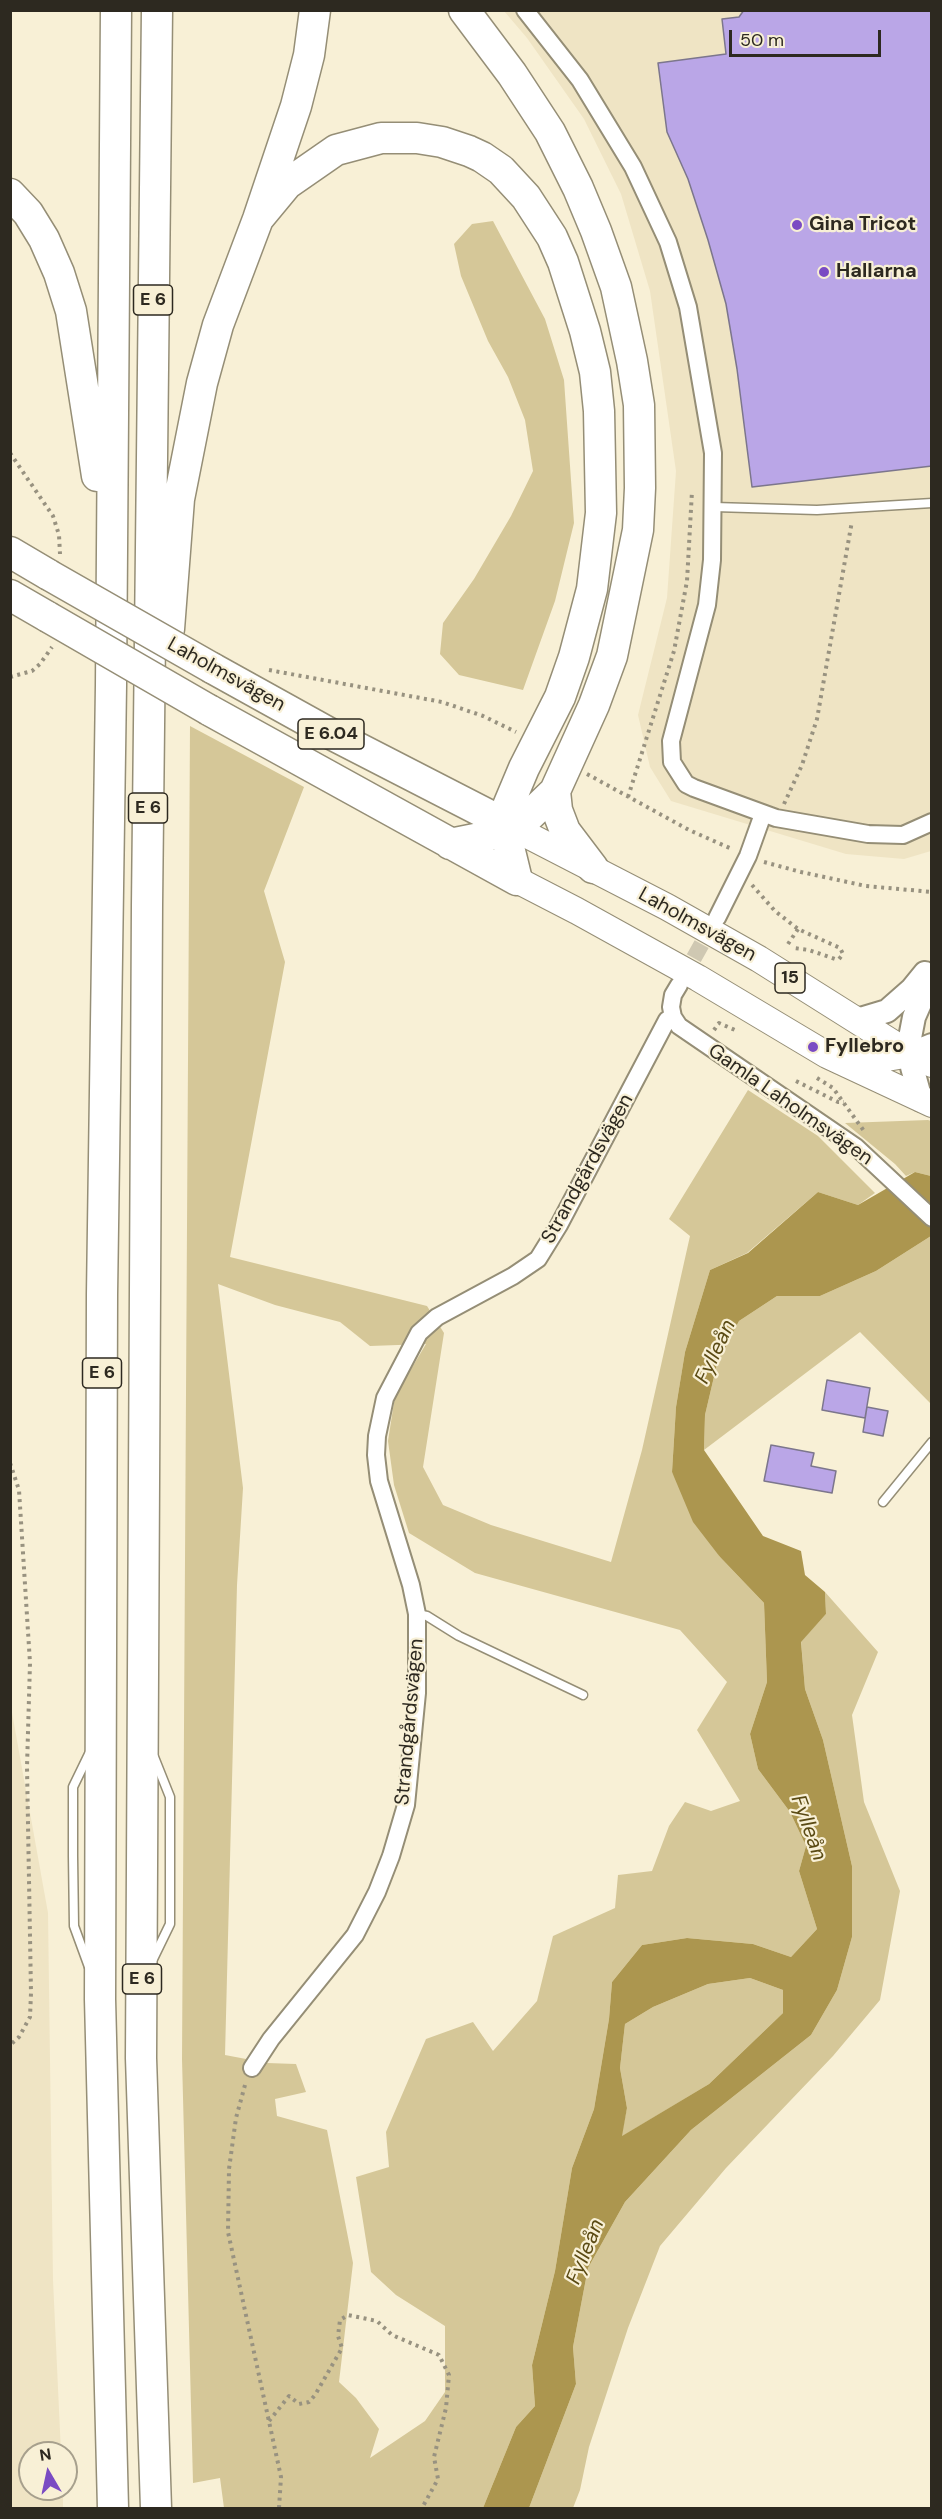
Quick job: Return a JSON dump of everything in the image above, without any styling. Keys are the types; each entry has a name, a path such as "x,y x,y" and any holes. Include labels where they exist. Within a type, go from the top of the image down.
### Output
{"highway":[{"name":"E 6","path":"113,2508 100,1999 102,1294 112,580 116,10"},
{"name":"E 6","path":"156,2508 142,2070 142,1981 147,905 157,10"},
{"path":"147,905 162,868 170,596 180,499 202,383 218,325 258,219 296,106 309,55 315,10"},
{"path":"450,844 485,837 526,819 555,791 609,666 624,608 638,530 639,405 616,287 578,188 550,132 512,74 464,10"},
{"path":"258,219 287,184 336,150 381,138 417,138 442,142 482,157 501,170 526,197 552,237 572,287 595,372 599,411 601,513 592,589 574,657 560,697 511,796 508,825 509,847 517,880"},
{"path":"10,194 28,213 44,239 71,311 89,415 112,580"},
{"name":"Laholmsvägen","path":"10,552 332,734 508,825"},
{"name":"Laholmsvägen","path":"10,595 209,710 517,880"},
{"path":"452,796 483,790 524,768"},
{"path":"555,791 560,821 593,868"}],"main road":[{"name":"Laholmsvägen","path":"508,825 667,907 759,959 857,1020 924,1054"},
{"name":"Laholmsvägen","path":"517,880 698,978 822,1066 926,1102"},
{"name":"Laholmsvägen","path":"822,1066 924,1054"}],"street":[{"path":"525,10 580,80 633,167 668,242 688,307 707,412 714,478 714,507 712,560 706,605 671,741 672,762 686,784 769,816 868,834 891,835 903,835 932,822"},
{"path":"717,918 769,816"},
{"path":"857,1020 887,1011 912,989 932,964"},
{"path":"926,1102 924,1054 909,1043 914,1017 932,976"},
{"path":"673,1017 671,1007 673,995 679,984"},
{"name":"Gamla Laholmsvägen","path":"673,1017 679,1026 692,1036 815,1117 856,1147 932,1218"},
{"name":"Strandgårdsvägen","path":"252,2068 271,2039 355,1935 377,1892 391,1856 406,1805 417,1693 417,1614 411,1585 379,1481 376,1455 377,1436 385,1398 419,1333 437,1317 513,1276 538,1259 565,1215 667,1020 673,1017"}],"lane":[{"path":"714,507 817,510 932,503"},
{"path":"883,1502 932,1442"},
{"path":"417,1614 427,1616 459,1636 583,1695"}],"path":[{"path":"628,796 676,639 687,581 693,481 714,478"},
{"path":"769,816 802,765 817,719 854,508"},
{"path":"264,669 442,702 483,716 525,737"},
{"path":"582,771 689,830 748,856 840,881 891,889 932,892"},
{"path":"738,878 757,889 775,911 798,929 840,948 843,954 839,959 835,959 809,950 794,948"},
{"path":"788,944 798,929"},
{"path":"713,1033 719,1023 735,1030"},
{"path":"822,1066 833,1088 865,1129 856,1147"},
{"path":"10,1463 19,1490 30,1663 27,1767 31,1993 30,2018 19,2037 10,2045"},
{"path":"252,2068 243,2090 236,2118 229,2169 228,2232 281,2477 279,2508"},
{"path":"268,2421 289,2396 299,2404 309,2402 315,2395 342,2348 338,2336 340,2320 348,2315 377,2321 392,2335 439,2355 449,2375 446,2408 434,2457 438,2479 422,2508"}],"shaded area":[{"path":"504,11 931,11 931,851 904,859 846,854 671,801 650,767 638,715 667,598 676,471 650,291 621,194 584,119 527,38"},
{"path":"493,221 545,319 564,380 574,523 555,601 523,690 459,675 440,654 443,623 474,579 511,516 533,471 525,420 508,377 488,341 461,276 454,244 472,224"},
{"path":"190,726 304,787 264,891 285,962 230,1257 427,1306 444,1333 423,1467 443,1505 491,1525 611,1562 642,1450 690,1236 669,1219 748,1090 818,1136 875,1193 858,1205 818,1192 747,1253 710,1270 685,1352 676,1407 672,1472 720,1557 764,1603 767,1682 750,1734 758,1769 790,1812 806,1846 799,1871 817,1929 791,1957 753,1944 687,1938 642,1945 612,1982 609,2019 594,2109 572,2168 555,2271 532,2365 535,2406 516,2427 483,2508 224,2508 220,2478 193,2483 182,2059","holes":["218,1284 275,1305 340,1322 370,1346 426,1344 395,1396 388,1441 394,1485 409,1533 475,1573 680,1630 727,1682 697,1730 740,1801 711,1811 685,1802 669,1826 652,1871 618,1875 615,1908 553,1936 537,2001 493,2051 473,2022 426,2039 386,2132 389,2167 356,2177 371,2272 396,2295 445,2326 445,2392 425,2421 370,2458 379,2429 356,2398 339,2382 353,2263 327,2130 277,2116 275,2099 306,2092 296,2064 267,2063 225,2055 237,1585 243,1488"]},
{"path":"931,1121 931,1176 915,1172 906,1176 895,1164 845,1123"},
{"path":"931,1236 931,1404 860,1332 704,1450 705,1415 717,1364 739,1321 777,1296 820,1296 876,1271"},
{"path":"825,1592 878,1652 852,1715 864,1802 900,1891 880,2000 833,2056 726,2168 660,2246 628,2328 589,2447 580,2490 573,2508 529,2508 576,2384 573,2347 588,2268 625,2202 691,2130 811,2035 837,1990 852,1937 852,1866 823,1740 805,1689 801,1641 826,1614"},
{"path":"11,1707 48,1913 53,2280 60,2441 18,2441 18,2501 63,2501 63,2508 11,2508"},
{"path":"750,1978 783,1990 783,2013 709,2084 621,2137 627,2108 620,2068 625,2024 653,2007 708,1984"}],"water":[{"name":"Fylleån","path":"915,1172 931,1176 931,1236 876,1271 820,1296 777,1296 739,1321 717,1364 705,1415 704,1450 763,1536 801,1551 805,1575 825,1592 826,1614 801,1642 805,1689 823,1740 852,1866 852,1937 837,1990 811,2035 691,2130 625,2202 588,2268 573,2347 576,2384 529,2508 483,2508 516,2427 535,2406 532,2365 555,2271 572,2168 594,2109 609,2019 612,1982 642,1945 687,1938 753,1944 791,1957 817,1929 799,1871 806,1846 790,1812 758,1769 750,1734 767,1682 764,1603 720,1557 693,1522 672,1472 676,1407 685,1352 710,1270 748,1253 818,1192 858,1205","holes":["750,1978 783,1990 783,2013 709,2084 622,2136 627,2108 620,2068 625,2024 653,2007 708,1984"]}],"building":[{"name":"Hallarna","path":"744,10 932,10 932,466 752,487 726,304 688,179 667,132 658,63 726,54 722,19 739,17"},
{"path":"827,1380 870,1388 865,1418 822,1410"},
{"path":"867,1407 888,1411 883,1436 863,1432"},
{"path":"771,1445 814,1453 811,1466 836,1471 832,1493 764,1481"}],"tunnel":[{"path":"682,979 713,924"}],"place":[{"name":"Gina Tricot","path":"797,225"},
{"name":"Hallarna","path":"824,272"},
{"name":"Fyllebro","path":"813,1047"}]}
